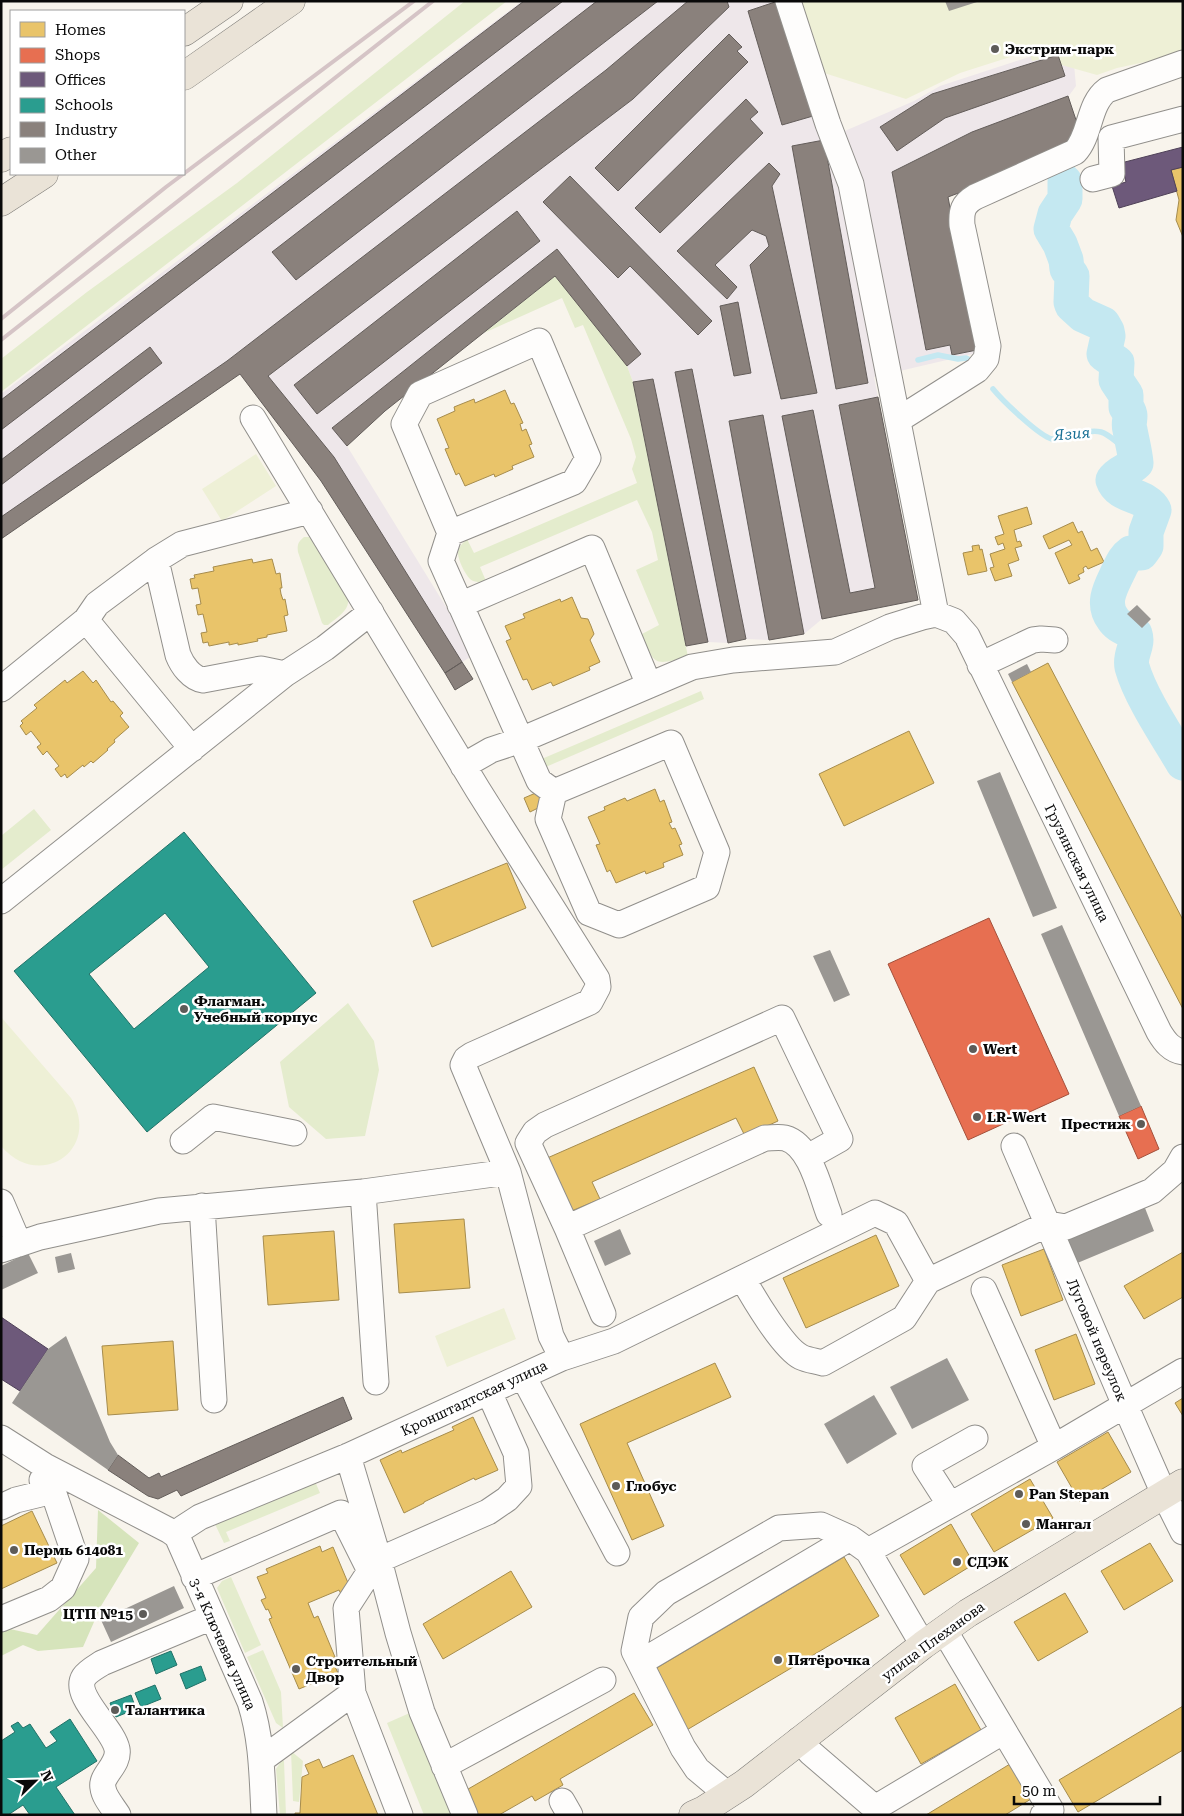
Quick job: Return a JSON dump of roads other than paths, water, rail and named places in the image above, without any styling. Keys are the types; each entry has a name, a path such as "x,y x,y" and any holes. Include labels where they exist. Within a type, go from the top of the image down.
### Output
{"main road":[{"path":"185,31 229,1"},
{"path":"185,75 291,1"},
{"path":"1,202 42,175"},
{"name":"улица Плеханова","path":"693,1815 728,1795 968,1613 1173,1489"}],"street":[{"path":"463,766 491,750 521,740 692,667 733,660 836,652 890,627 922,616 936,614 851,184 828,124 788,1"},
{"path":"898,420 970,376 986,359 988,346 962,225 962,209 966,203 975,197 1075,152 1081,143 1099,97 1107,90 1183,63"},
{"path":"1093,178 1112,174 1111,138 1183,118"},
{"path":"450,533 574,482 588,458 539,342 420,394 404,424 450,533 441,561 539,782 554,792"},
{"path":"253,418 463,766 597,979 598,987 590,1002 472,1055 466,1058 463,1064 508,1172 552,1336 562,1358"},
{"path":"1,689 86,620 98,604 156,560 182,544 310,512"},
{"path":"460,605 592,548 649,685"},
{"path":"156,560 178,655 184,666 194,677 203,680 265,669 285,674"},
{"path":"1,901 285,674 325,648 371,612"},
{"name":"Грузинская улица","path":"936,614 954,621 962,629 1159,1032 1168,1045 1174,1050 1183,1052"},
{"path":"86,620 192,749"},
{"path":"980,665 1033,640 1055,640"},
{"path":"671,743 717,852 707,887 619,925 589,913 548,819 554,792 671,743"},
{"path":"603,1314 567,1228 528,1143 534,1132 545,1124 782,1018 840,1138 808,1157"},
{"path":"184,1142 213,1117 294,1133"},
{"path":"567,1228 765,1138 785,1138 798,1144 808,1157 829,1214"},
{"name":"Луговой переулок","path":"1014,1146 1125,1405 1173,1489 1183,1532"},
{"path":"742,1279 781,1338 800,1357 824,1363 904,1318 928,1281 1048,1224 1066,1227 1152,1191 1174,1171 1183,1157"},
{"path":"1,1202 10,1247 40,1237 159,1211 363,1192 508,1172"},
{"path":"363,1192 376,1382"},
{"path":"202,1206 214,1400"},
{"name":"Кронштадтская улица","path":"177,1536 182,1528 200,1517 348,1456 562,1358 614,1341 875,1213 896,1223 928,1281"},
{"path":"984,1290 1054,1447"},
{"path":"641,1662 859,1545 950,1505 1054,1447 1183,1371"},
{"path":"523,1376 617,1553"},
{"path":"379,1560 488,1512 507,1499 519,1486 516,1452 489,1392"},
{"path":"1,1438 45,1466 177,1536"},
{"path":"950,1505 925,1466 975,1438"},
{"path":"348,1456 419,1702 465,1815"},
{"path":"1,1619 49,1599 63,1588 76,1558 53,1491 41,1479 45,1466"},
{"path":"1,1507 16,1500 53,1491"},
{"path":"194,1577 342,1513 370,1572 346,1608 353,1692 400,1815"},
{"path":"728,1795 696,1769 683,1748 634,1651 641,1617 666,1594 779,1528 821,1525 859,1545 934,1638 1004,1731 1051,1810 1043,1815"},
{"name":"3-я Ключевая улица","path":"177,1536 250,1702 259,1737 264,1815"},
{"path":"118,1815 102,1787 103,1781 114,1764 117,1751 112,1735 83,1694 81,1683 88,1672 102,1663 212,1617"},
{"path":"444,1766 603,1680"},
{"path":"261,1760 353,1692"},
{"path":"799,1740 811,1753 875,1808 1004,1731"}],"waterway":[{"path":"1065,182 1065,199 1055,214 1051,229 1060,244 1067,269 1072,276 1071,302 1083,315 1103,324 1107,331 1108,336 1104,354 1117,363 1116,380 1126,395 1126,407 1130,413 1129,427 1136,463 1113,480 1121,490 1145,501 1154,510 1146,532 1146,546 1141,553 1131,553 1123,561 1110,589 1107,601 1109,613 1115,622 1135,634 1136,642 1131,662 1136,678 1154,716 1183,763"},
{"name":"Язия","path":"918,360 938,355 958,359 966,358 973,362"},
{"name":"Язия","path":"993,389 1030,425 1052,439 1097,431 1106,434 1125,448 1134,450"}],"railway":[{"path":"185,173 414,1"},
{"path":"1,340 433,1"},
{"path":"1,319 182,175"}],"place":[{"name":"Экстрим-парк","path":"995,49"},
{"name":"Флагман. Учебный корпус","path":"184,1009"},
{"name":"Wert","path":"973,1049"},
{"name":"LR-Wert","path":"977,1117"},
{"name":"Престиж","path":"1141,1124"},
{"name":"Глобус","path":"616,1486"},
{"name":"Pan Stepan","path":"1019,1494"},
{"name":"Мангал","path":"1026,1524"},
{"name":"Пермь 614081","path":"14,1550"},
{"name":"СДЭК","path":"957,1562"},
{"name":"ЦТП №15","path":"143,1614"},
{"name":"Пятёрочка","path":"778,1660"},
{"name":"Строительный Двор","path":"296,1669"},
{"name":"Талантика","path":"115,1710"}]}
